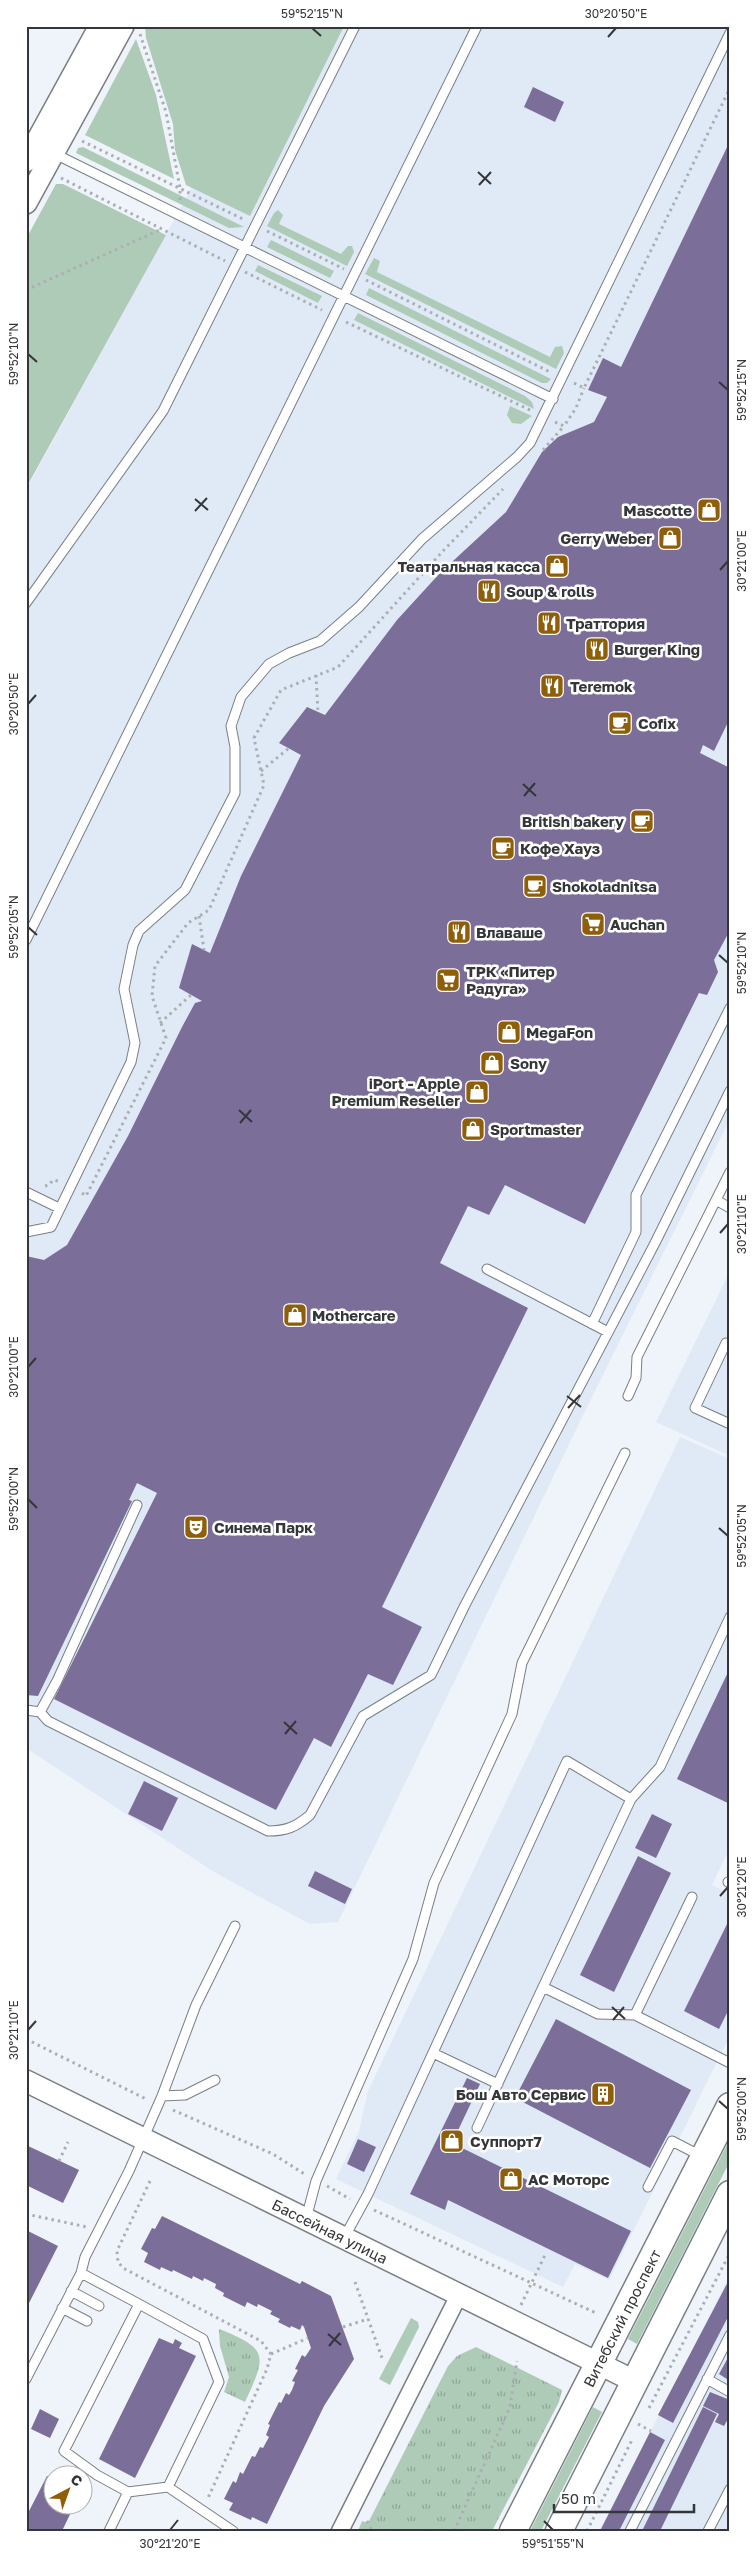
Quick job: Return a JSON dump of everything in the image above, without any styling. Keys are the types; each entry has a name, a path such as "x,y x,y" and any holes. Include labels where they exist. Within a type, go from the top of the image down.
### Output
{"main road":[{"name":"Витебский проспект","path":"513,2531 730,2106"},
{"path":"559,2531 730,2194"}],"street":[{"path":"26,203 38,153 100,26"},
{"path":"38,153 124,26"},
{"name":"Бассейная улица","path":"26,2081 634,2380"},
{"path":"340,2531 459,2295"}],"lane":[{"path":"26,603 163,411 246,248 355,26"},
{"path":"26,940 477,26"},
{"path":"26,1232 51,1227 131,1062 135,1043 124,989 136,938 146,924 184,890 235,793 235,747 231,726 241,697 269,664 320,641 359,607 422,539 517,457 530,443 730,33"},
{"path":"38,153 246,248 553,399"},
{"path":"592,1324 636,1232 636,1195 730,1008"},
{"path":"26,1710 40,1712 48,1721 268,1830 285,1831 298,1826 310,1815 363,1716 431,1675 469,1596 608,1332 730,1091"},
{"path":"628,1396 636,1378 637,1357 730,1172"},
{"path":"26,1192 59,1208"},
{"path":"716,1200 730,1208"},
{"path":"487,1269 608,1332"},
{"path":"728,1340 695,1408 730,1424"},
{"path":"306,2219 316,2181 413,1959 434,1882 512,1714 522,1663 625,1453"},
{"path":"40,1712 57,1681 137,1506"},
{"path":"477,2128 631,1799 660,1768 730,1617"},
{"path":"344,2238 362,2205 568,1761 631,1799"},
{"path":"635,2015 692,1897"},
{"path":"26,2378 81,2273 85,2257 100,2230 160,2100 196,2005 235,1926"},
{"path":"543,1987 598,2014 635,2015 730,2063"},
{"path":"433,2053 498,2084"},
{"path":"160,2100 185,2095 215,2080"},
{"path":"648,2187 672,2141 704,2158"},
{"path":"81,2273 203,2339 219,2382 168,2487"},
{"path":"71,2291 99,2306"},
{"path":"139,2304 64,2451 97,2475 128,2492 168,2487 233,2531"},
{"path":"62,2308 87,2321"},
{"path":"630,2531 730,2335"},
{"path":"707,2379 730,2392"},
{"path":"708,2531 730,2489"},
{"path":"109,2531 128,2492"}],"path":[{"path":"137,27 166,112 180,188"},
{"path":"538,455 564,426 576,408 730,88"},
{"path":"77,139 248,222"},
{"path":"56,175 226,262"},
{"path":"26,290 162,229"},
{"path":"264,230 555,374"},
{"path":"242,270 334,317 536,413"},
{"path":"573,383 584,388"},
{"path":"554,422 564,426"},
{"path":"42,1186 49,1185 53,1180 71,1186 86,1196 166,1038 152,996 155,966 188,923 209,910 264,785 254,738 281,690 338,667 443,551 510,482"},
{"path":"316,675 318,713"},
{"path":"261,771 289,748"},
{"path":"199,916 204,950"},
{"path":"160,1023 191,994"},
{"path":"26,2039 273,2154 316,2181 362,2205 596,2314"},
{"path":"59,2161 68,2142"},
{"path":"26,2214 100,2230"},
{"path":"513,2321 546,2252"},
{"path":"648,2410 730,2253"},
{"path":"355,2282 382,2358"},
{"path":"343,2327 369,2319"},
{"path":"271,2354 308,2338"},
{"path":"454,2531 510,2407 517,2361"},
{"path":"587,2531 644,2418"},
{"path":"632,2421 651,2431"},
{"path":"367,2521 372,2531"}],"shaded area":[{"path":"280,26 730,26 730,1119 588,1405 338,1922 310,1924 214,1872 26,1748 26,490"},
{"path":"730,1271 730,1456 656,1422"},
{"path":"680,1437 730,1459 730,1848 712,1885 730,1894 730,2036 609,2280 575,2264 563,2287 336,2179 359,2131 368,2091"},
{"path":"730,2275 730,2531 599,2531 651,2431"}],"green space":[{"path":"145,26 344,26 250,216 186,185 175,150 173,124 146,38"},
{"path":"136,39 156,95 174,179 85,135"},
{"path":"83,147 244,227 229,228 76,153 78,148"},
{"path":"56,184 63,184 166,235 26,488 26,239"},
{"path":"278,210 283,215 279,224 341,254 348,246 352,246 354,252 347,266 267,226 274,213"},
{"path":"271,240 334,271 330,278 267,247"},
{"path":"374,258 380,261 377,272 550,357 555,347 562,346 564,353 556,369 365,274"},
{"path":"258,265 322,296 318,303 255,271"},
{"path":"369,288 551,379 547,383 542,383 366,295"},
{"path":"358,313 525,396 532,402 534,409 354,320"},
{"path":"510,406 532,416 521,424 512,423 507,415"},
{"path":"730,2139 730,2161 637,2344 628,2339"},
{"path":"411,2318 418,2322 419,2327 390,2385 379,2379"},
{"path":"219,2329 248,2342 259,2356 257,2374 245,2402 224,2392 229,2377 220,2346"},
{"path":"476,2347 562,2390 559,2402 492,2531 358,2531 362,2521 368,2523 448,2366 457,2356"},
{"path":"593,2407 602,2412 541,2531 530,2531"}],"building":[{"path":"533,87 564,102 555,122 524,107"},
{"name":"ТРК «Питер Радуга»","path":"730,141 730,685 727,692 730,693 730,718 714,751 703,745 700,753 730,768 730,930 714,960 718,972 707,995 699,993 585,1224 505,1185 489,1215 468,1206 440,1263 528,1308 382,1607 422,1627 393,1685 368,1674 331,1747 314,1738 276,1810 54,1699 157,1493 137,1483 129,1500 132,1501 38,1696 26,1695 26,1256 44,1260 67,1245 128,1136 195,1003 202,1001 179,988 192,944 210,953 241,876 301,755 279,743 307,707 325,715 397,620 440,573 506,512 542,452 558,437 594,422 607,397 588,390 603,358 621,367"},
{"path":"730,1668 730,1804 677,1779"},
{"path":"144,1781 178,1798 162,1831 128,1814"},
{"path":"652,1814 672,1824 656,1858 635,1848"},
{"path":"638,1856 671,1873 614,1992 580,1975"},
{"path":"315,1871 352,1889 345,1904 308,1886"},
{"path":"730,1918 730,2007 719,2029 684,2011"},
{"name":"Бош Авто Сервис","path":"556,2019 691,2090 650,2168 515,2098"},
{"path":"467,2078 480,2084 452,2143 631,2231 608,2278 448,2200 445,2210 410,2194"},
{"path":"358,2139 376,2147 364,2172 347,2164"},
{"path":"26,2145 79,2170 63,2203 26,2185"},
{"path":"162,2216 300,2284 302,2281 331,2296 354,2359 324,2406 267,2524 252,2517 251,2520 229,2510 233,2503 224,2499 233,2481 236,2483 240,2472 243,2474 252,2456 255,2457 260,2447 263,2448 269,2437 266,2435 270,2425 268,2424 279,2402 281,2403 286,2393 289,2395 292,2390 295,2382 292,2381 298,2370 295,2369 302,2355 305,2357 311,2348 304,2327 302,2325 300,2330 291,2326 290,2328 278,2322 280,2319 270,2314 272,2311 258,2304 257,2307 247,2302 245,2307 223,2296 224,2293 215,2288 216,2284 204,2278 203,2281 193,2276 192,2279 173,2270 172,2272 161,2267 160,2270 144,2262 148,2253 141,2249 152,2228 155,2229"},
{"path":"26,2230 58,2246 26,2309"},
{"path":"730,2278 730,2313 673,2423 658,2415"},
{"path":"159,2338 173,2344 175,2339 182,2343 179,2348 196,2356 135,2478 99,2459"},
{"path":"730,2354 730,2381 719,2374"},
{"path":"710,2392 730,2400 730,2415 724,2426 715,2422 719,2414 703,2406"},
{"path":"703,2407 717,2414 660,2531 642,2531"},
{"path":"40,2409 59,2419 50,2438 31,2429"},
{"path":"650,2432 665,2440 619,2531 600,2531"},
{"path":"42,2486 42,2514 70,2514 62,2531 26,2531 26,2517"}],"place":[{"name":"Mascotte","path":"709,510"},
{"name":"Gerry Weber","path":"670,538"},
{"name":"Театральная касса","path":"557,566"},
{"name":"Soup & rolls","path":"489,591"},
{"name":"Траттория","path":"549,623"},
{"name":"Burger King","path":"597,649"},
{"name":"Teremok","path":"552,686"},
{"name":"Cofix","path":"620,723"},
{"name":"British bakery","path":"642,821"},
{"name":"Кофе Хауз","path":"503,848"},
{"name":"Shokoladnitsa","path":"535,886"},
{"name":"Auchan","path":"593,924"},
{"name":"Влаваше","path":"459,932"},
{"name":"ТРК «Питер Радуга»","path":"448,980"},
{"name":"MegaFon","path":"509,1032"},
{"name":"Sony","path":"492,1063"},
{"name":"iPort - Apple Premium Reseller","path":"477,1092"},
{"name":"Sportmaster","path":"473,1129"},
{"name":"Mothercare","path":"295,1315"},
{"name":"Синема Парк","path":"196,1527"},
{"name":"Бош Авто Сервис","path":"603,2094"},
{"name":"Суппорт7","path":"452,2141"},
{"name":"АС Моторс","path":"511,2179"}]}
